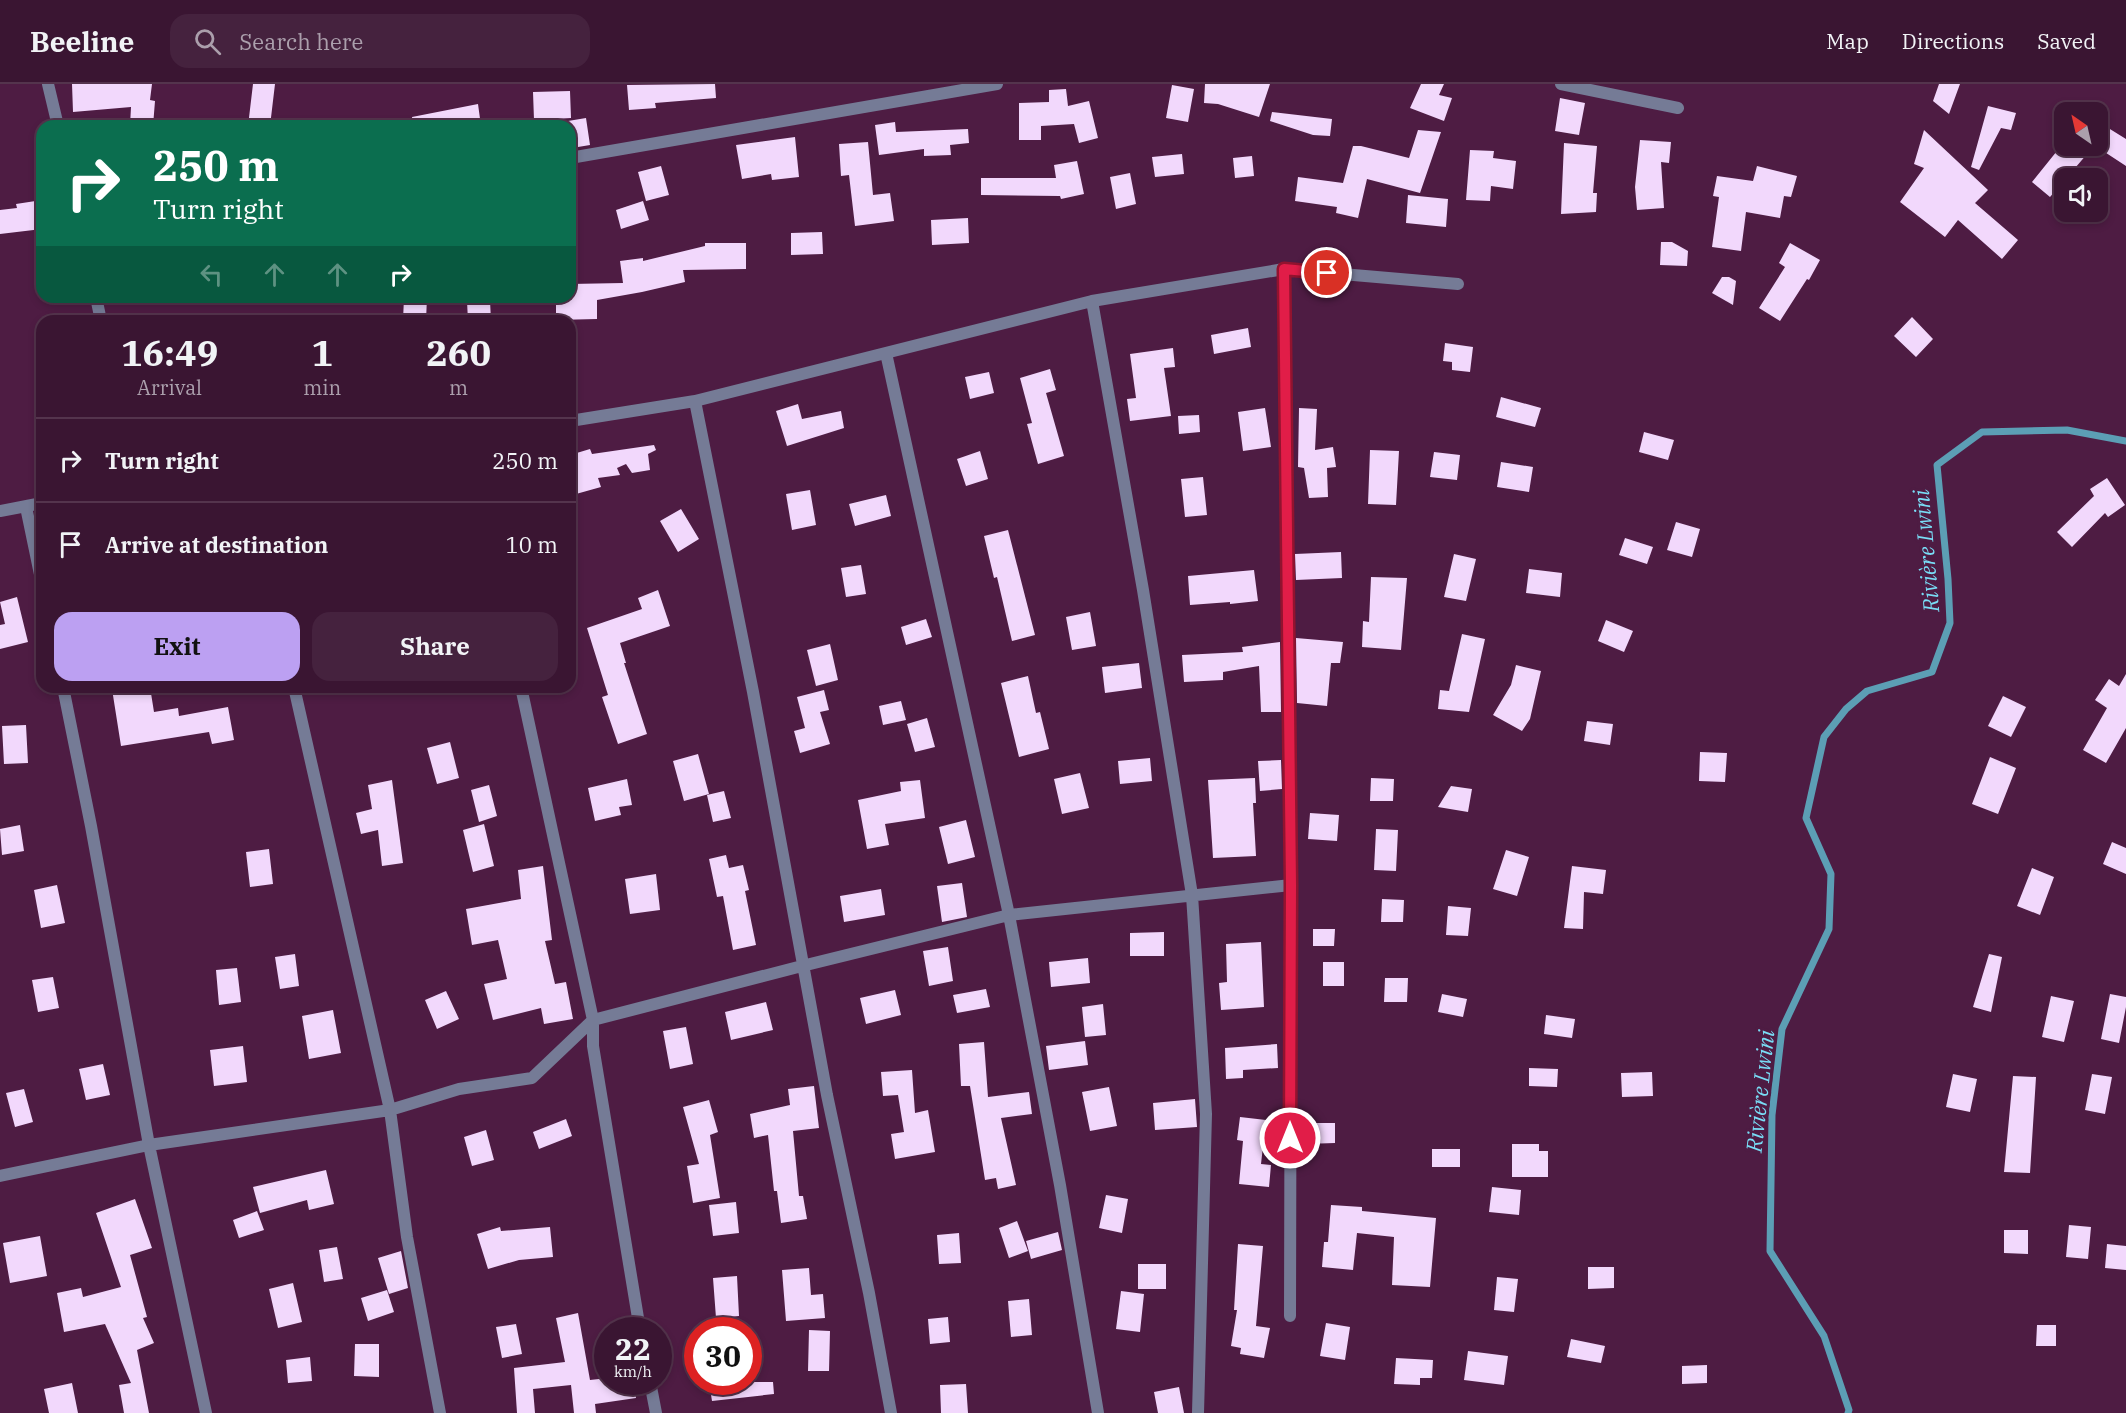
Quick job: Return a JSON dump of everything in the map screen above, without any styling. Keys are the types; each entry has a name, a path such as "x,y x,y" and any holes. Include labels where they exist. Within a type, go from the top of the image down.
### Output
{"street":[{"path":"48,84 57,120"},
{"path":"576,157 997,84"},
{"path":"1561,84 1677,108"},
{"path":"576,420 695,401 1092,301 1284,269 1458,284"},
{"path":"1284,269 1291,885 1290,1316"},
{"path":"1092,301 1141,578 1192,895 1206,1114 1198,1413"},
{"path":"886,354 1010,915 1060,1185 1098,1413"},
{"path":"695,401 753,692 802,966 869,1293 891,1413"},
{"path":"0,511 36,504"},
{"path":"26,507 36,555"},
{"path":"64,693 92,826 149,1145 206,1413"},
{"path":"295,693 390,1110 407,1237 440,1413"},
{"path":"522,693 593,1020 593,1046 638,1317"},
{"path":"0,1176 149,1145 390,1110 459,1089 532,1078 593,1020 1010,915 1291,885"},
{"path":"653,1395 656,1413"}],"building":[{"path":"72,84 152,84 150,100 155,101 153,120 130,120 131,107 73,112"},
{"path":"253,84 275,84 271,120 249,120"},
{"path":"715,84 716,98 655,103 656,108 629,110 627,85"},
{"path":"1205,84 1270,84 1259,117 1218,104 1204,103"},
{"path":"1421,84 1444,84 1439,95 1452,98 1444,121 1410,108"},
{"path":"1939,84 1960,84 1949,114 1933,101"},
{"path":"1172,85 1194,89 1188,122 1166,118"},
{"path":"1066,89 1068,106 1089,101 1098,138 1079,143 1074,124 1041,126 1041,140 1019,140 1019,103 1049,102 1049,90"},
{"path":"570,91 571,118 534,120 533,92"},
{"path":"1560,98 1585,103 1579,135 1555,131"},
{"path":"478,104 480,120 412,120 412,117"},
{"path":"1988,106 2016,113 2011,130 2001,128 1979,170 1971,167"},
{"path":"1272,112 1332,119 1330,136 1313,135 1270,121"},
{"path":"586,118 590,145 576,147 576,120 574,120"},
{"path":"895,122 896,132 968,129 969,143 950,145 951,155 924,156 924,149 879,155 875,125"},
{"path":"2108,128 2126,139 2126,166 2108,154"},
{"path":"1418,130 1441,132 1420,193 1367,179 1358,218 1336,213 1337,207 1295,201 1298,177 1343,183 1353,146 1409,158"},
{"path":"1924,130 1988,190 1975,203 2018,240 2002,259 1958,220 1945,237 1900,202 1924,168 1914,164"},
{"path":"795,137 799,177 772,180 771,174 742,179 736,145"},
{"path":"1640,140 1671,142 1669,163 1661,162 1664,208 1637,210 1635,187"},
{"path":"868,142 873,195 890,193 894,221 855,226 849,175 841,176 839,144"},
{"path":"1564,143 1597,146 1593,193 1597,193 1596,212 1561,214"},
{"path":"1470,150 1494,151 1493,158 1516,161 1513,189 1491,186 1490,201 1466,200"},
{"path":"1182,154 1184,174 1155,177 1152,157"},
{"path":"2054,155 2085,156 2075,168 2054,168 2054,192 2050,197 2032,182"},
{"path":"1252,156 1254,176 1235,178 1233,158"},
{"path":"1077,161 1084,194 1061,199 1060,196 981,195 981,178 1056,178 1054,165"},
{"path":"661,166 669,195 646,201 638,172"},
{"path":"1757,166 1797,176 1791,197 1784,196 1780,218 1746,212 1741,251 1712,247 1719,197 1713,196 1717,176 1753,181"},
{"path":"1130,173 1136,204 1116,209 1110,177"},
{"path":"1408,195 1448,199 1446,227 1406,223"},
{"path":"36,201 36,230 0,234 0,210 17,208 16,204"},
{"path":"643,201 649,220 621,229 616,210"},
{"path":"968,218 969,243 932,245 931,220"},
{"path":"822,232 823,254 791,255 791,233"},
{"path":"1661,242 1672,242 1688,251 1687,266 1660,265"},
{"path":"705,243 746,243 746,269 683,270 685,282 597,300 597,319 576,320 576,315 556,315 556,303 576,303 576,284 623,283 620,261 643,258 643,261 705,246"},
{"path":"1790,243 1820,260 1780,321 1759,308 1785,267 1779,263"},
{"path":"1722,277 1729,277 1736,281 1733,305 1712,293"},
{"path":"404,303 427,303 426,315 403,315"},
{"path":"467,303 490,303 491,315 468,315"},
{"path":"1912,317 1933,339 1916,357 1894,336"},
{"path":"1248,328 1251,347 1214,354 1211,335"},
{"path":"1445,343 1473,347 1470,372 1452,370 1452,362 1443,361"},
{"path":"1173,348 1175,367 1164,368 1171,416 1130,421 1127,399 1136,398 1130,354"},
{"path":"1050,369 1056,390 1046,393 1064,456 1038,464 1027,424 1032,423 1020,378"},
{"path":"989,372 994,393 970,399 965,377"},
{"path":"1501,397 1541,408 1535,427 1496,417"},
{"path":"798,404 802,419 841,411 844,428 787,446 776,411"},
{"path":"1265,408 1271,447 1243,451 1238,412"},
{"path":"1299,408 1317,409 1315,450 1333,447 1336,467 1327,468 1328,497 1309,498 1304,468 1298,467"},
{"path":"1199,415 1200,432 1179,434 1178,416"},
{"path":"1644,432 1674,440 1668,460 1639,452"},
{"path":"654,445 656,450 648,454 650,470 632,473 626,464 617,468 620,475 598,478 601,487 576,494 576,453 590,449 592,454"},
{"path":"1370,450 1399,451 1396,505 1368,504"},
{"path":"980,451 988,479 966,486 957,459"},
{"path":"1434,452 1460,455 1457,480 1430,477"},
{"path":"1501,462 1533,467 1529,492 1497,487"},
{"path":"1203,477 1207,515 1185,517 1181,479"},
{"path":"2107,478 2125,505 2108,517 2105,513 2072,547 2057,532 2094,496 2090,489"},
{"path":"810,490 816,525 792,530 786,494"},
{"path":"886,495 891,516 855,526 849,504"},
{"path":"681,509 699,539 678,552 660,521"},
{"path":"1676,522 1700,529 1692,557 1667,550"},
{"path":"1008,530 1035,635 1012,641 997,577 994,578 984,536"},
{"path":"1625,538 1653,547 1647,564 1619,555"},
{"path":"1341,552 1342,578 1296,580 1295,554"},
{"path":"1454,554 1476,559 1466,601 1444,597"},
{"path":"861,565 866,594 846,597 841,568"},
{"path":"1529,569 1562,573 1560,597 1526,593"},
{"path":"1254,570 1258,601 1190,605 1188,576"},
{"path":"1371,577 1407,578 1401,650 1362,647 1363,621 1369,622"},
{"path":"658,590 670,626 620,643 626,663 624,663 647,734 618,744 602,697 608,695 587,628 642,609 638,598"},
{"path":"17,597 28,642 0,649 0,625 5,624 0,602"},
{"path":"1090,612 1096,646 1072,650 1066,617"},
{"path":"926,619 932,637 906,645 901,627"},
{"path":"1606,620 1633,631 1624,652 1598,641"},
{"path":"1462,634 1485,639 1469,712 1438,709 1440,690 1449,691"},
{"path":"1296,638 1343,642 1340,663 1331,663 1327,706 1297,703"},
{"path":"1280,642 1281,712 1261,712 1259,666 1223,672 1223,680 1184,682 1182,655 1243,652 1242,647"},
{"path":"830,644 838,680 816,686 807,650"},
{"path":"1139,663 1142,688 1105,693 1102,667"},
{"path":"1516,665 1541,671 1530,719 1522,731 1493,715 1511,685"},
{"path":"2126,674 2126,728 2106,763 2083,750 2107,708 2095,700 2109,679 2119,686"},
{"path":"1028,676 1036,713 1040,712 1049,749 1019,757 1001,683"},
{"path":"824,690 829,710 820,712 830,744 800,753 794,731 805,728 797,697"},
{"path":"113,693 151,693 154,712 178,708 179,716 228,707 234,740 212,744 209,732 121,746"},
{"path":"2003,696 2026,707 2011,737 1988,726"},
{"path":"901,701 906,720 883,725 879,706"},
{"path":"927,718 935,747 915,752 907,724"},
{"path":"1587,721 1613,724 1610,745 1584,741"},
{"path":"26,725 28,763 4,764 2,726"},
{"path":"450,742 459,778 437,784 427,748"},
{"path":"1700,752 1727,753 1725,782 1699,781"},
{"path":"698,754 709,794 684,801 673,761"},
{"path":"1990,757 2016,768 1998,814 1972,804"},
{"path":"1150,758 1152,781 1120,784 1118,761"},
{"path":"1281,760 1282,789 1260,791 1258,761"},
{"path":"1080,773 1089,808 1062,814 1054,779"},
{"path":"1255,778 1256,803 1253,803 1256,856 1213,858 1208,780"},
{"path":"1371,778 1394,779 1393,801 1370,801"},
{"path":"627,779 632,805 619,807 621,815 595,821 588,788"},
{"path":"392,780 403,863 382,866 378,830 361,834 356,813 372,809 368,785"},
{"path":"920,780 925,818 885,824 889,845 867,849 858,800 901,791 900,782"},
{"path":"489,785 497,816 479,822 471,790"},
{"path":"1451,786 1472,789 1468,812 1438,807"},
{"path":"724,791 731,818 713,822 707,795"},
{"path":"1310,813 1339,815 1337,841 1308,839"},
{"path":"966,820 975,857 948,864 939,827"},
{"path":"484,824 494,866 473,872 463,830"},
{"path":"20,825 24,851 2,855 0,829"},
{"path":"1376,829 1398,830 1396,871 1374,870"},
{"path":"2112,842 2126,848 2126,874 2103,864"},
{"path":"269,849 273,884 250,887 246,852"},
{"path":"1506,850 1529,857 1517,896 1493,889"},
{"path":"726,855 729,868 743,865 749,890 745,891 756,945 733,950 723,896 717,897 709,859"},
{"path":"543,866 552,940 545,941 555,984 566,982 573,1019 544,1024 541,1008 493,1020 484,984 507,979 498,940 472,945 466,909 521,899 518,870"},
{"path":"1572,866 1606,870 1603,894 1584,892 1583,929 1564,928"},
{"path":"2032,868 2054,877 2040,915 2017,906"},
{"path":"656,874 660,910 630,914 625,879"},
{"path":"962,883 967,917 942,922 937,886"},
{"path":"57,885 65,923 41,928 34,890"},
{"path":"881,889 885,915 844,922 840,896"},
{"path":"1382,899 1404,900 1403,922 1381,922"},
{"path":"1448,906 1471,908 1468,936 1446,935"},
{"path":"1313,929 1335,929 1334,946 1313,946"},
{"path":"1164,932 1164,956 1130,956 1130,933"},
{"path":"1261,942 1264,1007 1221,1010 1219,983 1227,982 1226,944"},
{"path":"948,947 953,981 929,986 923,951"},
{"path":"295,954 299,986 280,989 275,957"},
{"path":"1989,954 2002,957 1991,1012 1973,1007"},
{"path":"1088,958 1090,983 1051,987 1049,962"},
{"path":"1323,962 1344,962 1344,986 1323,986"},
{"path":"237,968 241,1002 219,1005 216,970"},
{"path":"53,977 59,1008 38,1012 32,980"},
{"path":"1385,978 1408,978 1407,1002 1384,1002"},
{"path":"986,989 990,1007 957,1013 953,995"},
{"path":"895,990 901,1015 866,1024 860,998"},
{"path":"446,991 459,1019 437,1029 425,1000"},
{"path":"1442,994 1467,999 1463,1017 1438,1012"},
{"path":"2110,994 2126,997 2119,1043 2101,1039"},
{"path":"2051,996 2074,1001 2064,1042 2042,1037"},
{"path":"766,1002 773,1030 731,1040 725,1012"},
{"path":"1103,1004 1106,1035 1085,1037 1082,1007"},
{"path":"333,1010 341,1053 309,1059 302,1016"},
{"path":"1546,1015 1575,1019 1572,1038 1544,1034"},
{"path":"686,1027 693,1064 670,1069 663,1031"},
{"path":"1085,1041 1088,1065 1049,1070 1046,1046"},
{"path":"984,1042 988,1097 1029,1092 1032,1114 1001,1118 1016,1185 998,1189 996,1178 985,1180 970,1086 961,1086 959,1044"},
{"path":"1277,1044 1278,1068 1243,1070 1243,1078 1226,1079 1225,1048"},
{"path":"243,1046 247,1082 214,1086 210,1050"},
{"path":"103,1064 110,1095 86,1100 79,1069"},
{"path":"1529,1068 1558,1069 1557,1087 1529,1086"},
{"path":"912,1070 915,1113 928,1110 935,1152 895,1159 891,1134 904,1132 898,1095 883,1096 881,1072"},
{"path":"1652,1072 1653,1096 1622,1097 1621,1073"},
{"path":"1953,1074 1977,1079 1970,1112 1946,1107"},
{"path":"2092,1074 2112,1077 2105,1114 2085,1110"},
{"path":"2013,1076 2036,1077 2030,1173 2004,1172"},
{"path":"814,1086 819,1128 793,1131 799,1196 803,1196 807,1219 781,1223 777,1191 774,1191 768,1135 754,1138 750,1114 790,1105 788,1089"},
{"path":"1109,1087 1117,1126 1090,1131 1082,1092"},
{"path":"24,1089 33,1122 15,1127 6,1093"},
{"path":"1195,1099 1197,1127 1155,1130 1153,1103"},
{"path":"709,1100 718,1132 710,1135 720,1198 693,1203 687,1166 699,1164 683,1107"},
{"path":"1240,1117 1266,1120 1261,1164 1271,1165 1269,1187 1239,1184 1243,1141 1237,1140"},
{"path":"566,1119 572,1136 539,1149 533,1132"},
{"path":"1305,1123 1335,1123 1335,1143 1305,1144"},
{"path":"486,1130 494,1160 472,1166 464,1137"},
{"path":"1512,1144 1539,1144 1539,1151 1548,1151 1548,1177 1512,1177"},
{"path":"1432,1149 1460,1149 1460,1167 1432,1167"},
{"path":"326,1170 334,1204 309,1210 307,1200 260,1213 253,1187"},
{"path":"1492,1187 1521,1190 1519,1215 1489,1212"},
{"path":"1106,1195 1128,1199 1122,1233 1099,1228"},
{"path":"135,1199 152,1248 130,1255 147,1317 143,1318 154,1343 137,1350 149,1413 124,1413 119,1385 131,1383 105,1324 64,1332 57,1293 81,1288 83,1297 121,1287 96,1213"},
{"path":"736,1202 739,1233 713,1236 709,1205"},
{"path":"1331,1205 1362,1207 1362,1211 1436,1218 1430,1287 1392,1285 1394,1237 1357,1233 1353,1270 1322,1267 1324,1242 1328,1242"},
{"path":"257,1211 264,1230 239,1238 233,1220"},
{"path":"1017,1221 1028,1251 1009,1258 999,1228"},
{"path":"2069,1225 2091,1227 2088,1259 2066,1257"},
{"path":"500,1227 501,1231 550,1227 553,1257 519,1260 488,1269 477,1234"},
{"path":"2004,1230 2028,1230 2028,1254 2004,1253"},
{"path":"1058,1232 1062,1250 1031,1259 1026,1241"},
{"path":"959,1233 961,1263 939,1264 937,1235"},
{"path":"40,1236 47,1276 10,1283 3,1243"},
{"path":"1238,1244 1263,1246 1256,1326 1270,1328 1264,1358 1240,1354 1241,1348 1231,1346 1237,1310 1234,1310"},
{"path":"2107,1244 2126,1246 2126,1270 2105,1268"},
{"path":"337,1247 343,1279 324,1282 319,1250"},
{"path":"401,1251 408,1288 389,1294 378,1258"},
{"path":"1138,1264 1166,1264 1166,1289 1138,1289"},
{"path":"1588,1267 1614,1267 1614,1288 1588,1289"},
{"path":"809,1268 811,1295 823,1294 825,1318 786,1321 782,1270"},
{"path":"737,1276 739,1316 716,1317 713,1278"},
{"path":"1497,1277 1518,1279 1514,1312 1494,1310"},
{"path":"293,1283 302,1322 278,1328 269,1289"},
{"path":"387,1290 394,1312 368,1321 361,1298"},
{"path":"1121,1291 1144,1294 1140,1332 1116,1329"},
{"path":"1029,1299 1032,1335 1011,1337 1008,1301"},
{"path":"578,1313 590,1380 594,1380 594,1395 636,1395 636,1398 595,1404 596,1413 574,1413 571,1385 533,1389 535,1413 517,1413 514,1368 565,1362 556,1318"},
{"path":"948,1317 950,1342 930,1344 928,1319"},
{"path":"1326,1323 1350,1327 1345,1360 1320,1356"},
{"path":"516,1324 522,1354 502,1358 496,1327"},
{"path":"2037,1325 2056,1325 2056,1346 2036,1346"},
{"path":"809,1330 830,1331 829,1371 808,1371"},
{"path":"1571,1339 1605,1346 1601,1363 1567,1357"},
{"path":"355,1344 379,1344 379,1377 354,1376"},
{"path":"1468,1351 1508,1356 1504,1385 1464,1380"},
{"path":"310,1357 312,1381 288,1383 286,1360"},
{"path":"1396,1358 1433,1360 1432,1378 1420,1378 1420,1385 1394,1384"},
{"path":"1707,1365 1707,1383 1682,1384 1682,1366"},
{"path":"762,1382 773,1382 774,1394 712,1401 711,1395 762,1395"},
{"path":"72,1383 78,1413 49,1413 44,1389"},
{"path":"966,1384 968,1413 941,1413 940,1385"},
{"path":"1179,1387 1184,1413 1158,1413 1154,1392"}],"waterway":[{"name":"Rivière Lwini","path":"1848,1413 1849,1410 1824,1336 1770,1251 1772,1115 1782,1029 1829,929 1831,874 1806,818 1824,737 1846,709 1867,691 1932,672 1950,623 1937,465 1982,432 2067,430 2126,441"}],"route":[{"path":"1290,1138 1291,885 1284,269 1327,273"}]}
